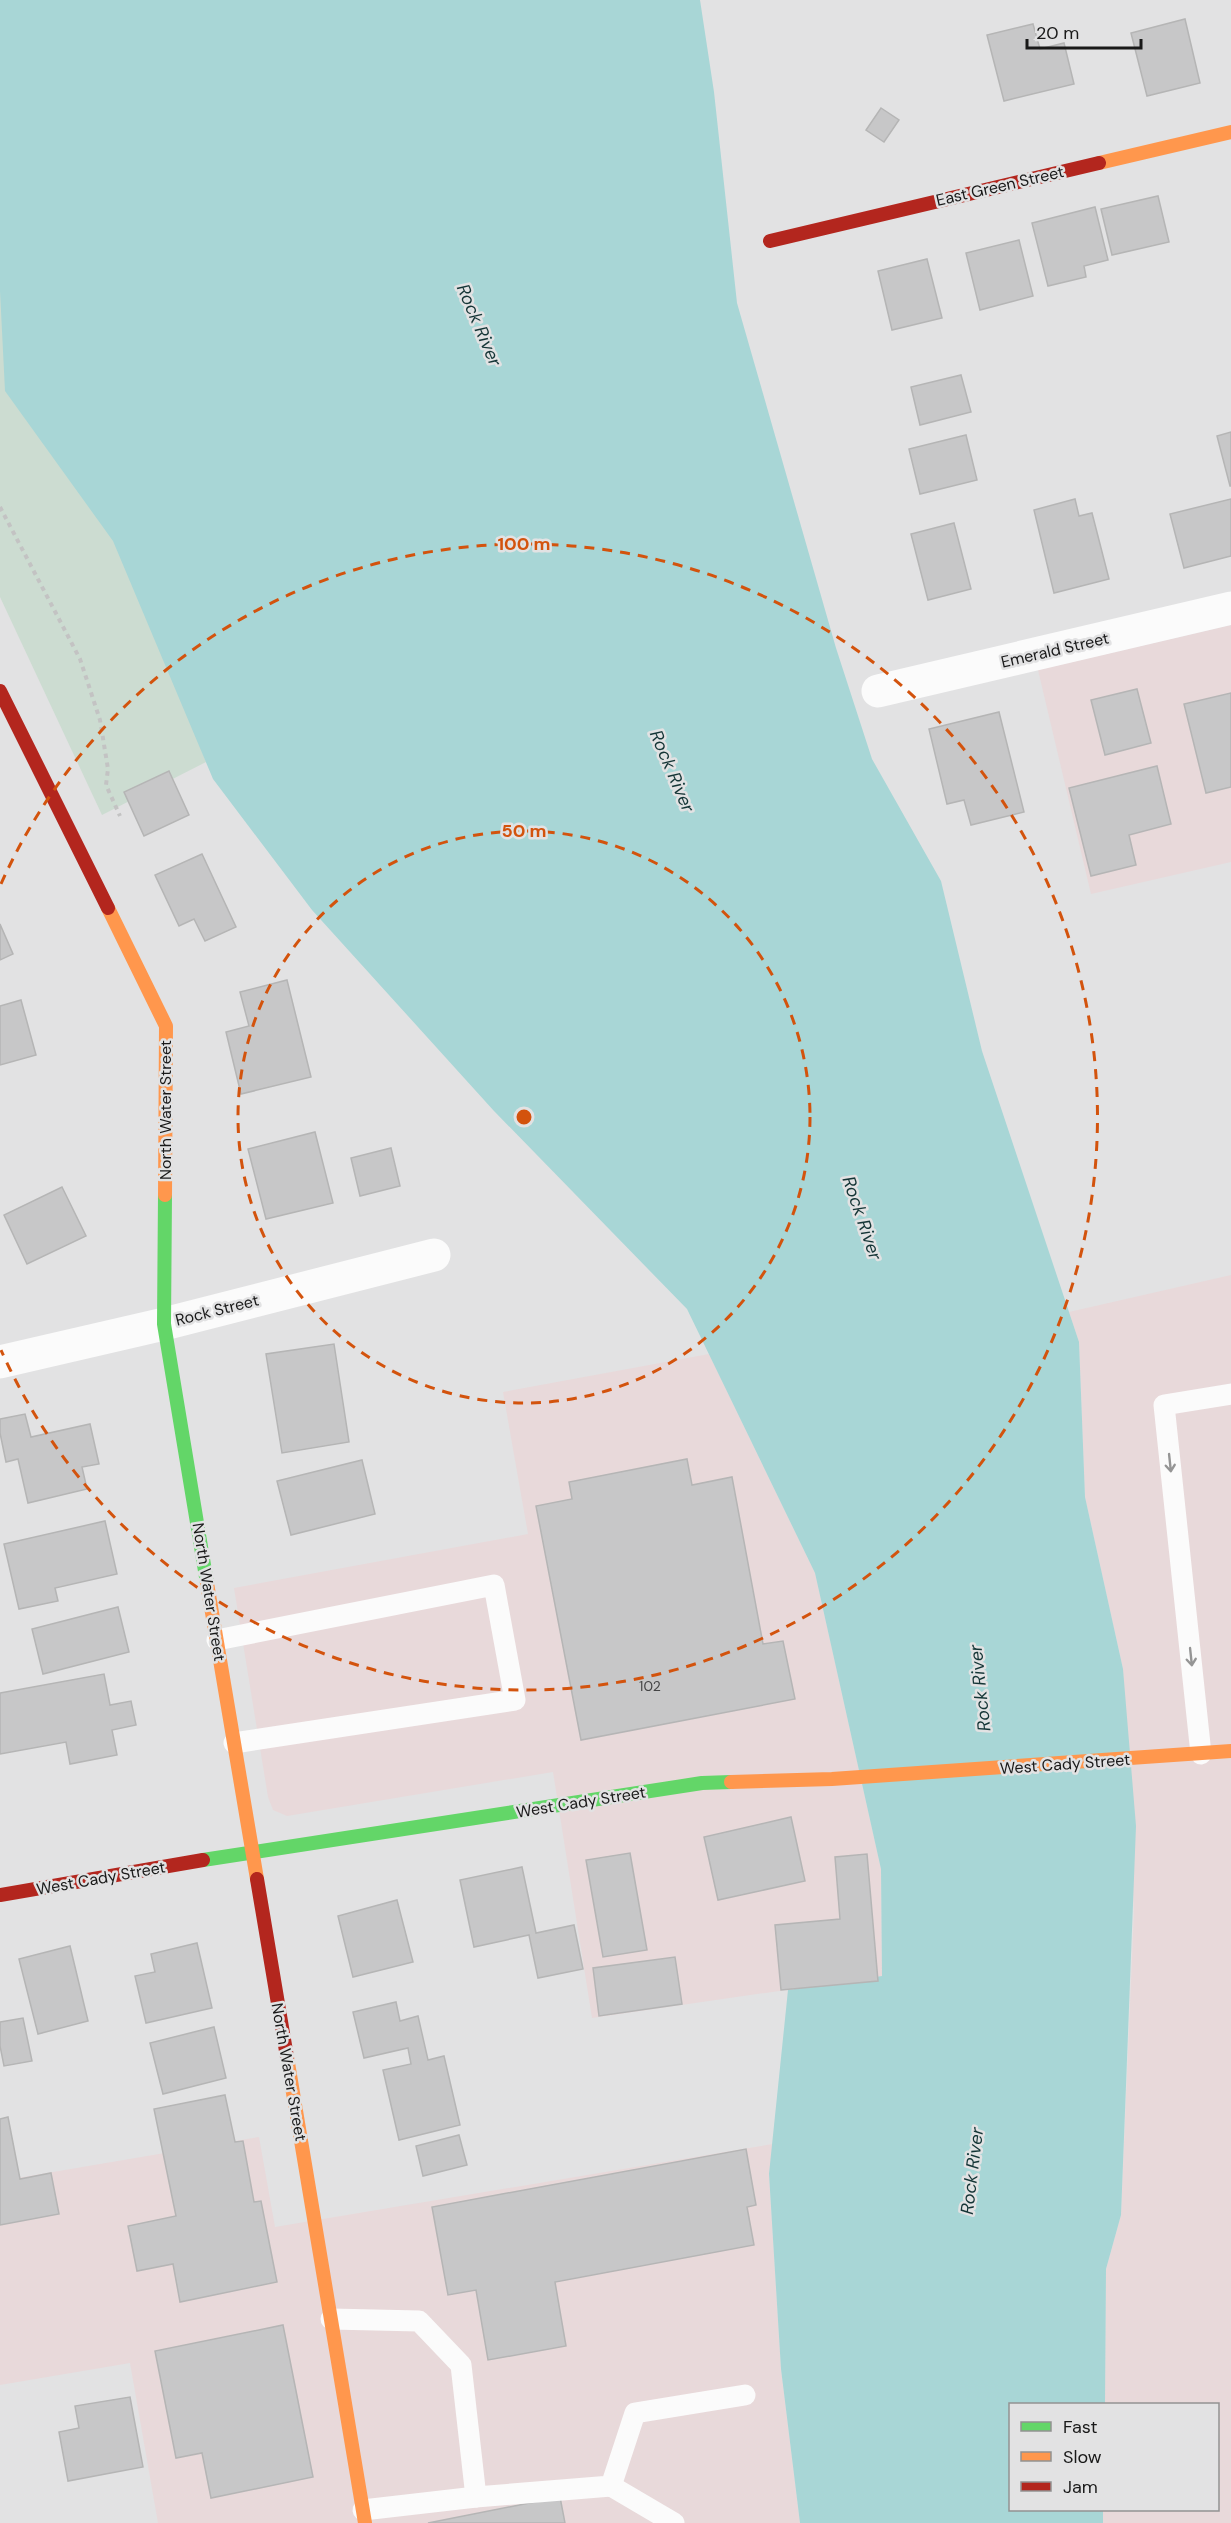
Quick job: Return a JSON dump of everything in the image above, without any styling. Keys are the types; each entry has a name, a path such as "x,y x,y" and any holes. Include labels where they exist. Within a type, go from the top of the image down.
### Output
{"street":[{"name":"East Green Street","path":"770,242 1231,132"},
{"name":"Emerald Street","path":"878,691 1231,608"},
{"name":"North Water Street","path":"0,691 166,1026 164,1324 364,2517"},
{"name":"Rock Street","path":"0,1362 164,1324 434,1256"},
{"name":"West Cady Street","path":"0,1895 252,1852 702,1783 832,1779 1231,1751"}],"lane":[{"path":"1202,1754 1164,1405 1231,1394"},
{"path":"217,1640 494,1585 515,1700 234,1743"},
{"path":"331,2319 418,2321 461,2365 476,2497"},
{"path":"611,2486 635,2413 745,2395"},
{"path":"364,2517 476,2497 611,2486 674,2523"}],"path":[{"path":"0,507 80,659 100,720 108,768 106,785 120,816"}],"shaded area":[{"path":"1231,625 1231,862 1091,894 1038,670"},
{"path":"1231,1275 1231,2523 1103,2523 1103,2511 1219,2511 1219,2403 1105,2403 1106,2269 1121,2215 1134,1912 1123,1669 1085,1497 1079,1342 1069,1312"},
{"path":"709,1354 815,1573 881,1869 882,1976 592,2018 553,1772 287,1816 273,1810 268,1797 234,1588 528,1534 503,1392"},
{"path":"259,2137 275,2227 773,2144 769,2174 781,2369 800,2523 158,2523 130,2363 0,2385 0,2181"}],"green space":[{"path":"0,221 206,762 102,815 0,597"}],"water":[{"name":"Rock River","path":"0,0 700,0 714,92 737,303 836,648 872,759 941,881 982,1051 1079,1342 1085,1497 1123,1669 1136,1826 1121,2215 1106,2269 1105,2403 1009,2403 1009,2511 1103,2511 1103,2523 800,2523 781,2369 769,2174 788,1990 882,1976 881,1869 815,1573 687,1309 494,1111 312,910 213,779 113,541 5,391 0,291"}],"building":[{"path":"1185,19 1200,83 1147,96 1131,33"},
{"path":"1033,24 1040,49 1064,43 1074,84 1004,101 987,35"},
{"path":"881,108 899,120 884,142 866,130"},
{"path":"1158,196 1169,242 1112,255 1101,209"},
{"path":"1095,207 1108,260 1084,266 1086,277 1048,286 1032,223"},
{"path":"1019,240 1033,296 980,310 966,253"},
{"path":"927,259 942,318 892,330 878,271"},
{"path":"961,375 971,412 920,425 911,387"},
{"path":"1231,432 1231,486 1230,486 1217,436"},
{"path":"966,435 977,480 920,494 909,449"},
{"path":"1075,499 1079,516 1092,513 1109,579 1054,593 1034,510"},
{"path":"1231,499 1231,556 1184,568 1170,514"},
{"path":"954,523 971,589 928,600 911,534"},
{"path":"1137,689 1151,743 1105,755 1091,700"},
{"path":"1231,693 1231,787 1206,793 1184,704"},
{"path":"999,712 1024,812 971,825 964,800 947,804 929,729"},
{"path":"1157,766 1171,824 1129,835 1136,865 1091,876 1069,788"},
{"path":"169,771 189,815 144,836 124,792"},
{"path":"202,854 236,927 205,941 194,919 179,926 155,875"},
{"path":"0,924 13,954 0,960"},
{"path":"287,980 311,1077 241,1094 226,1032 249,1026 240,992"},
{"path":"21,1000 36,1055 0,1065 0,1006"},
{"path":"315,1132 333,1203 266,1219 248,1149"},
{"path":"391,1148 400,1186 360,1196 351,1158"},
{"path":"62,1187 86,1236 27,1264 4,1215"},
{"path":"334,1344 349,1442 282,1453 266,1354"},
{"path":"25,1414 31,1437 90,1424 99,1464 82,1467 87,1489 28,1503 18,1459 6,1462 0,1433 0,1419"},
{"path":"687,1459 692,1485 732,1477 763,1644 783,1641 795,1699 581,1740 536,1506 572,1499 569,1482"},
{"path":"362,1460 375,1514 291,1535 277,1481"},
{"path":"105,1521 117,1574 55,1588 58,1601 19,1609 4,1544"},
{"path":"118,1607 129,1652 43,1674 32,1629"},
{"path":"104,1674 110,1705 131,1701 136,1725 112,1730 117,1755 70,1764 66,1742 0,1754 0,1693"},
{"path":"791,1817 805,1881 718,1900 704,1837"},
{"path":"630,1853 647,1950 603,1957 586,1860"},
{"path":"867,1854 878,1981 781,1990 775,1925 840,1919 835,1857"},
{"path":"522,1867 536,1933 574,1925 583,1969 538,1978 529,1935 474,1947 460,1880"},
{"path":"397,1900 413,1962 353,1977 338,1916"},
{"path":"197,1943 212,2008 146,2023 135,1976 155,1972 151,1954"},
{"path":"70,1946 88,2021 38,2034 19,1959"},
{"path":"675,1957 682,2004 599,2016 593,1968"},
{"path":"396,2002 400,2021 418,2016 428,2060 444,2056 460,2125 399,2140 383,2070 411,2064 408,2048 364,2058 353,2012"},
{"path":"23,2018 32,2061 4,2066 0,2046 0,2022"},
{"path":"214,2027 226,2078 163,2094 150,2043"},
{"path":"225,2095 235,2142 243,2141 254,2202 261,2201 277,2282 180,2302 173,2264 137,2271 128,2226 176,2216 154,2109"},
{"path":"8,2117 20,2179 51,2173 59,2214 0,2225 0,2119"},
{"path":"459,2135 467,2165 423,2176 416,2146"},
{"path":"746,2149 756,2205 747,2207 754,2245 555,2282 566,2346 488,2360 476,2290 448,2295 432,2207"},
{"path":"283,2325 313,2477 211,2498 202,2453 176,2458 155,2351"},
{"path":"130,2397 143,2467 68,2481 59,2432 79,2428 75,2406"},
{"path":"560,2497 565,2523 428,2523"}],"traffic: fast":[{"path":"165,1195 164,1324 207,1583"},
{"path":"203,1860 702,1783 731,1782"}],"traffic: slow":[{"path":"1099,163 1231,132"},
{"path":"108,908 166,1026 165,1195"},
{"path":"207,1583 257,1879"},
{"path":"731,1782 832,1779 1231,1751"},
{"path":"287,2057 365,2523"}],"traffic: jam":[{"path":"770,241 1099,163"},
{"path":"0,691 108,908"},
{"path":"0,1895 203,1860"},
{"path":"257,1879 287,2057"}]}
